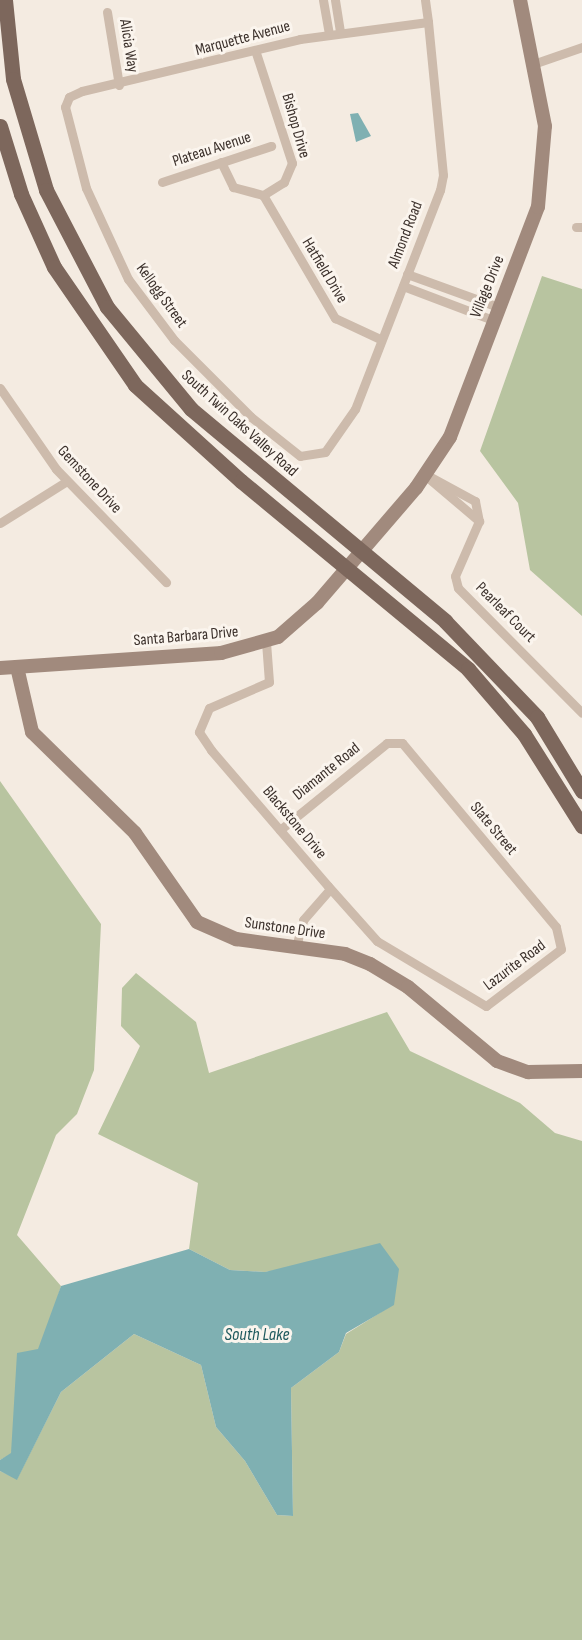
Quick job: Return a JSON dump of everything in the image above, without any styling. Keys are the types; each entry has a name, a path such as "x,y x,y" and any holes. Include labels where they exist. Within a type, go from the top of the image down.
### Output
{"main road":[{"name":"South Twin Oaks Valley Road","path":"5,0 13,79 46,190 107,307 191,409 359,554 445,621 537,717 582,791"},
{"path":"0,126 38,236 112,356 176,425 345,570 468,669 524,734 582,826"}],"street":[{"path":"323,0 329,34"},
{"path":"335,0 340,32"},
{"name":"Almond Road","path":"314,456 326,452 355,409 443,175 425,0"},
{"name":"Village Drive","path":"345,570 425,474 450,437 538,207 544,167 545,126 520,0"},
{"name":"Alicia Way","path":"107,12 119,85"},
{"name":"Marquette Avenue","path":"69,97 329,34 428,22"},
{"path":"533,64 582,47"},
{"name":"Bishop Drive","path":"255,53 292,163 284,182 263,195"},
{"name":"Kellogg Street","path":"69,97 64,115 86,188 128,279 174,340 251,417 300,456 314,456"},
{"name":"Plateau Avenue","path":"162,182 271,146"},
{"path":"221,162 233,188 263,195"},
{"name":"Hatfield Drive","path":"263,195 335,318 380,339"},
{"path":"407,274 498,307"},
{"path":"402,286 493,320"},
{"name":"Gemstone Drive","path":"0,388 67,481 166,582"},
{"path":"425,474 475,501 479,521"},
{"path":"425,474 479,521"},
{"path":"0,523 67,481"},
{"path":"458,504 465,494"},
{"name":"Pearleaf Court","path":"479,521 455,576 458,588 582,713"},
{"name":"Santa Barbara Drive","path":"0,668 221,653 266,642 306,615 345,570"},
{"name":"Blackstone Drive","path":"266,642 269,682 209,708 199,732 330,889 383,947 478,1005"},
{"name":"Sunstone Drive","path":"17,667 32,732 135,833 196,921 236,939 345,954 390,975 497,1061 528,1072 582,1071"},
{"name":"Diamante Road","path":"280,830 396,741"},
{"name":"Slate Street","path":"396,741 564,941"},
{"path":"296,947 303,920 330,889"},
{"name":"Lazurite Road","path":"478,1005 491,1004 549,961 564,941"}],"green space":[{"path":"542,276 582,289 582,616 530,570 518,503 480,451"},
{"path":"0,781 101,924 94,1070 77,1114 56,1135 17,1235 61,1286 11,1454 0,1460"},
{"path":"136,973 196,1022 209,1073 387,1012 410,1051 520,1103 555,1133 582,1141 582,1640 0,1640 0,1471 17,1479 61,1392 134,1334 201,1365 216,1427 245,1461 277,1515 293,1516 291,1388 339,1352 346,1334 394,1304 317,1264 265,1272 230,1270 189,1249 198,1183 98,1134 140,1046 121,1026 122,988"}],"water":[{"path":"358,113 371,136 356,142 350,114"},
{"name":"South Lake","path":"380,1243 399,1269 394,1305 346,1333 339,1352 291,1388 293,1516 277,1515 245,1461 216,1427 201,1365 134,1334 61,1392 17,1480 0,1471 0,1460 11,1453 17,1353 38,1349 61,1286 189,1249 230,1270 265,1272"}]}
